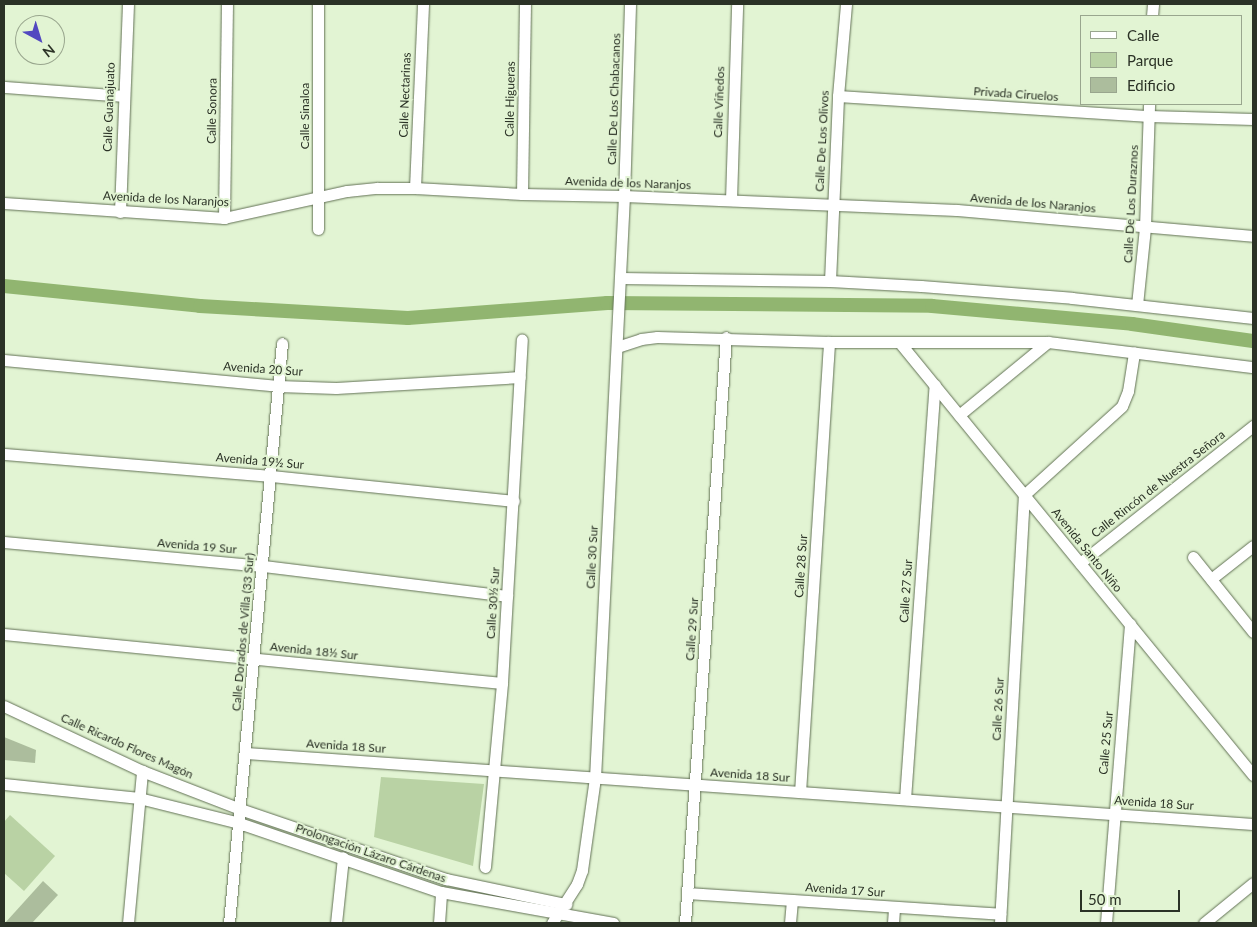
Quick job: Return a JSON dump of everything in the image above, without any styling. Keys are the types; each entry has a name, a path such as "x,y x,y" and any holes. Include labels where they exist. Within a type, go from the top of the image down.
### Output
{"street":[{"name":"Calle Guanajuato","path":"120,212 128,4"},
{"name":"Calle Sonora","path":"224,218 227,4"},
{"name":"Calle Sinaloa","path":"318,4 320,198 318,229"},
{"name":"Calle Nectarinas","path":"415,188 423,4"},
{"name":"Calle Higueras","path":"522,194 525,4"},
{"name":"Calle De Los Chabacanos","path":"624,196 630,4"},
{"name":"Calle Viñedos","path":"730,200 737,4"},
{"name":"Calle De Los Olivos","path":"830,280 838,96 846,4"},
{"path":"4,87 123,96"},
{"name":"Privada Ciruelos","path":"838,96 1149,116 1253,119"},
{"name":"Calle De Los Duraznos","path":"1137,305 1145,227 1149,105"},
{"name":"Avenida de los Naranjos","path":"4,203 224,218 347,191 376,188 415,188 522,194 624,196 957,210 1253,236"},
{"name":"Calle 30 Sur","path":"552,923 577,884 582,870 595,778 624,196"},
{"path":"620,278 830,280 999,292 1253,318"},
{"path":"617,347 641,339 656,337 900,343 1048,342 1253,367"},
{"name":"Calle 29 Sur","path":"686,923 694,784 726,338"},
{"name":"Calle 30½ Sur","path":"485,867 502,683 522,340"},
{"name":"Calle 28 Sur","path":"800,792 829,342"},
{"path":"959,415 1048,342"},
{"name":"Avenida Santo Niño","path":"900,343 1253,775"},
{"name":"Calle Dorados de Villa (33 Sur)","path":"229,923 264,566 282,344"},
{"path":"1024,495 1122,406 1126,399 1134,352"},
{"name":"Avenida 20 Sur","path":"4,360 278,386 336,388 520,378"},
{"name":"Calle 27 Sur","path":"905,799 935,385"},
{"name":"Calle Rincón de Nuestra Señora","path":"1080,563 1253,426"},
{"name":"Avenida 19½ Sur","path":"4,454 272,476 514,501"},
{"name":"Calle 26 Sur","path":"1000,919 1024,495"},
{"name":"Avenida 19 Sur","path":"4,542 264,566 507,596"},
{"path":"1211,580 1253,546"},
{"path":"1193,557 1253,632"},
{"name":"Calle 25 Sur","path":"1106,923 1130,624"},
{"name":"Avenida 18½ Sur","path":"4,634 502,683"},
{"name":"Calle Ricardo Flores Magón","path":"4,706 142,770 240,809"},
{"name":"Avenida 18 Sur","path":"246,753 1253,824"},
{"path":"128,923 142,770"},
{"path":"4,784 139,798 239,823"},
{"name":"Prolongación Lázaro Cárdenas","path":"240,809 446,879 563,908 613,923"},
{"name":"Prolongación Lázaro Cárdenas","path":"239,823 441,892 563,908"},
{"path":"336,923 343,857"},
{"path":"1204,923 1253,883"},
{"path":"438,923 441,892"},
{"name":"Avenida 17 Sur","path":"687,893 894,907 1000,919"},
{"path":"790,923 792,900"},
{"path":"893,923 894,907"}],"green space":[{"path":"381,777 484,784 473,866 374,837"},
{"path":"10,815 55,856 24,891 4,873 4,822"}],"building":[{"path":"4,737 36,750 35,763 4,760"},
{"path":"43,881 58,895 32,923 5,923"}],"waterway":[{"path":"4,286 200,306 408,318 607,303 932,306 1132,324 1253,341"}]}
